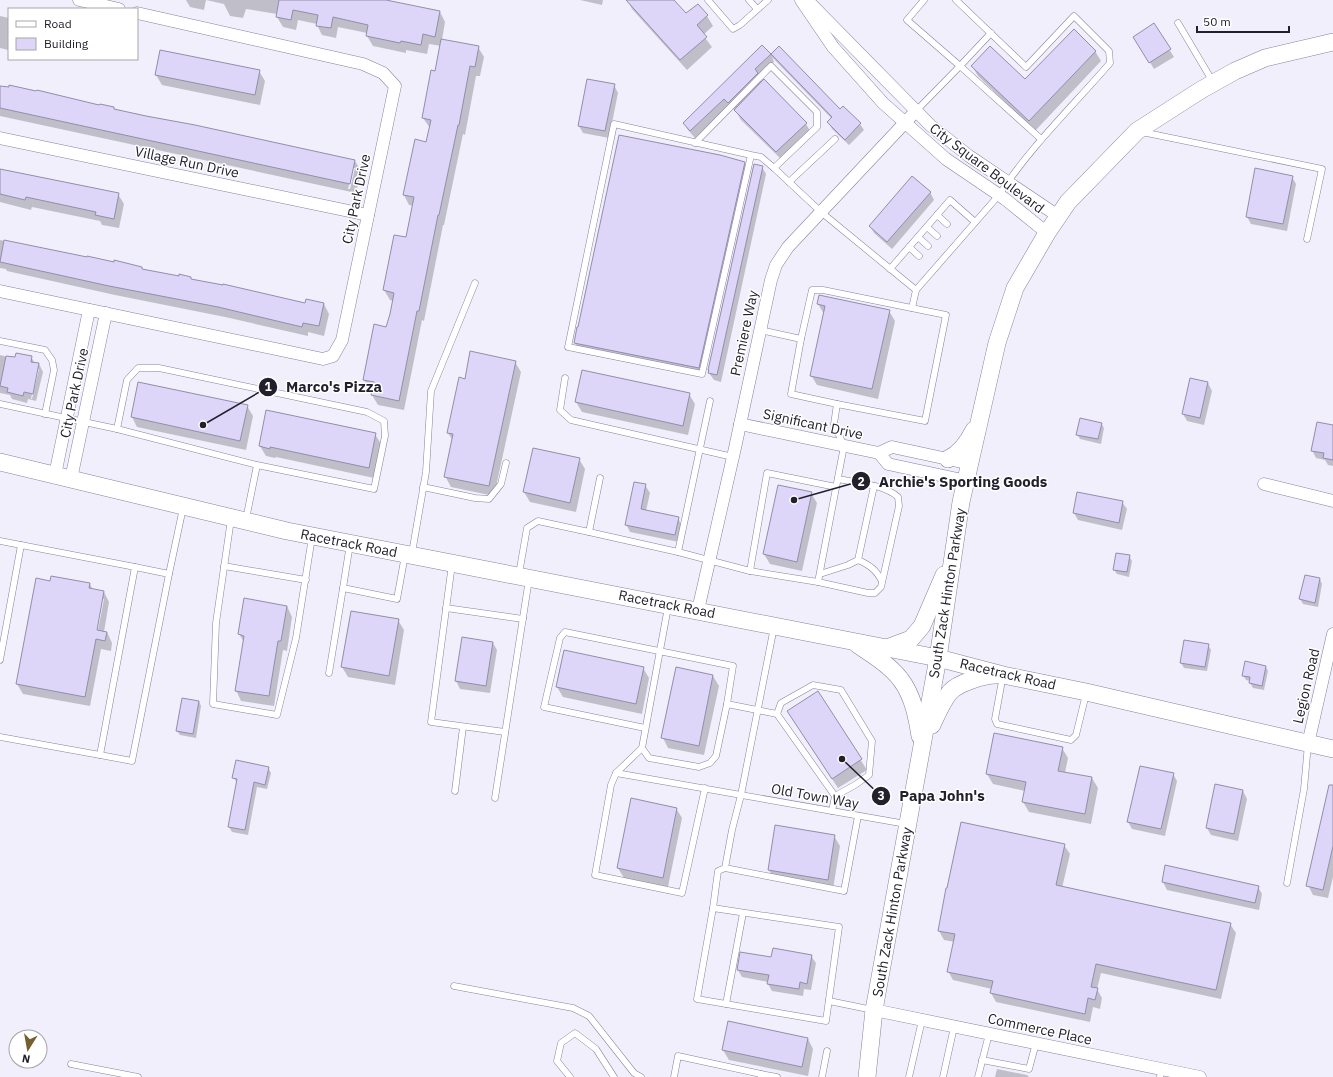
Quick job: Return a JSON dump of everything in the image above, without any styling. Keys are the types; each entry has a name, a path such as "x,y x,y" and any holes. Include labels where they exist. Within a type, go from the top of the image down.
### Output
{"main road":[{"name":"South Zack Hinton Parkway","path":"867,1077 874,1010 938,658 961,502 971,464 997,343 1016,288 1047,233 1068,202 1137,131 1235,71 1266,58 1333,42"},
{"path":"948,459 956,455 968,442 980,420"},
{"name":"Racetrack Road","path":"0,462 313,536 938,658 1003,675 1086,692 1333,749"},
{"path":"887,648 911,639 922,626 955,547"},
{"path":"849,640 874,656 901,680 910,697 918,718 922,747"},
{"path":"922,747 939,709 951,691 969,681 985,675 1003,675"}],"street":[{"path":"79,0 115,8"},
{"name":"City Square Boulevard","path":"801,0 833,47 883,103 946,159 999,195 1047,233"},
{"name":"City Square Boulevard","path":"807,0 915,112 930,125 968,156 1008,181 1058,216"},
{"name":"City Park Drive","path":"0,291 322,359 332,356 342,340 395,86 383,73 363,64 138,13"},
{"name":"Premiere Way","path":"698,610 771,280 776,265 788,247 915,112"},
{"name":"Village Run Drive","path":"0,138 368,215"},
{"name":"City Park Drive","path":"55,475 88,310"},
{"name":"City Park Drive","path":"72,479 106,313"},
{"name":"Significant Drive","path":"740,424 879,453 892,447 971,464"},
{"name":"Significant Drive","path":"879,453 888,464 967,481"},
{"path":"1264,484 1333,501"},
{"name":"Legion Road","path":"1308,744 1333,634"},
{"name":"Commerce Place","path":"874,1010 1036,1044 1160,1073 1200,1077"}],"lane":[{"path":"708,0 732,29 740,25 768,0"},
{"path":"749,0 757,9"},
{"path":"924,0 907,20 1041,140"},
{"path":"912,308 916,290 934,270 941,257 960,235 976,222 999,195 1008,181 1041,140 1110,63 1109,51 1074,16 1026,67 956,0"},
{"path":"1178,23 1214,83"},
{"path":"915,112 992,33"},
{"path":"695,142 771,66 817,112 817,127 774,168"},
{"path":"751,155 702,374 568,347 614,124 761,157 822,212 916,290"},
{"path":"1137,131 1322,169 1307,239"},
{"path":"789,182 834,139"},
{"path":"890,269 950,200 976,222"},
{"path":"937,215 947,224"},
{"path":"927,227 937,236"},
{"path":"918,237 928,246"},
{"path":"909,247 919,256"},
{"path":"929,265 934,270"},
{"path":"343,588 397,599 426,472 431,391 475,283"},
{"path":"812,290 823,290 912,308 946,315 925,421 791,394 812,290"},
{"path":"760,330 801,339"},
{"path":"0,341 45,350 52,360 54,370 44,414"},
{"path":"0,404 117,429 257,465 374,489 385,436 384,421 367,412 159,368 138,368 127,380 117,429"},
{"path":"565,378 560,410 571,420 733,457"},
{"path":"678,552 710,401"},
{"path":"818,582 844,446 834,424 837,404"},
{"path":"423,487 475,498 489,499 501,484 506,463"},
{"path":"257,465 238,519 224,566 216,623 213,704 277,715 296,638 313,536"},
{"path":"750,571 767,473 836,487"},
{"path":"589,532 600,478"},
{"path":"495,798 523,619 527,528 538,521 678,552 750,571 818,582 868,593 875,593 881,587 899,506 898,497 893,493 874,486 838,479"},
{"path":"858,560 874,486"},
{"path":"0,737 132,761 183,506"},
{"path":"0,541 169,574"},
{"path":"330,673 350,543"},
{"path":"0,660 21,545"},
{"path":"820,574 848,565 858,560"},
{"path":"858,560 871,566 877,572 882,581"},
{"path":"452,563 431,722 505,732"},
{"path":"224,566 306,580"},
{"path":"100,755 135,567"},
{"path":"669,605 642,748 616,773 611,785 595,876 682,893 705,788"},
{"path":"446,608 523,619"},
{"path":"725,868 732,830 741,795 774,625"},
{"path":"642,748 649,758 698,767 710,763 716,756 733,666 565,632 560,638 544,707 645,728"},
{"path":"1003,675 995,719 997,724 1072,740 1076,735 1086,692"},
{"path":"777,714 781,703 813,685 841,690 872,741 869,775 835,796"},
{"path":"727,704 777,714 835,796 832,811"},
{"path":"454,791 463,727"},
{"path":"1287,883 1304,789 1308,744"},
{"name":"Old Town Way","path":"616,773 908,824"},
{"path":"713,908 839,927 826,1021 698,999 718,871 725,868 844,891 858,816"},
{"path":"726,1004 743,913"},
{"path":"454,986 573,1008 589,1016 634,1073 641,1077"},
{"path":"829,1001 874,1010"},
{"path":"909,1077 922,1020"},
{"path":"943,1077 954,1026"},
{"path":"570,1077 557,1061 561,1043 575,1034 596,1049 614,1077"},
{"path":"978,1077 988,1034"},
{"path":"982,1060 1029,1070 1036,1044"},
{"path":"822,1077 827,1051"},
{"path":"674,1077 678,1056 761,1075 777,1077"},
{"path":"71,1064 138,1077"}],"building":[{"path":"279,0 386,0 440,11 435,37 423,34 421,45 401,41 400,43 366,36 368,25 333,17 331,28 316,26 318,15 293,10 291,20 276,17"},
{"path":"626,0 674,0 686,13 698,4 708,15 697,25 707,37 680,60"},
{"path":"1154,23 1171,49 1149,63 1133,37"},
{"path":"1074,29 1096,51 1029,121 971,66 990,46 1025,79"},
{"path":"441,39 479,46 475,67 470,66 459,125 438,215 419,311 417,311 399,401 371,395 374,382 363,380 374,324 386,327 390,314 394,293 383,290 394,235 406,237 414,197 403,195 415,139 426,142 431,120 422,118 431,70 435,71"},
{"path":"762,45 771,54 755,69 758,73 728,103 724,99 690,131 683,123"},
{"path":"779,46 840,109 843,106 861,123 845,140 827,122 832,117 771,54"},
{"path":"160,50 260,70 255,95 155,75"},
{"path":"587,79 615,84 605,131 578,126"},
{"path":"764,79 807,123 776,152 734,110"},
{"path":"9,85 114,107 114,109 146,116 195,125 355,160 350,184 0,108 0,86 9,87"},
{"path":"619,135 720,155 745,162 699,368 574,343"},
{"path":"754,164 763,166 717,375 708,373 708,370"},
{"path":"1255,168 1293,176 1283,224 1246,217"},
{"path":"0,169 119,193 114,219 95,215 96,212 26,197 25,200 0,194"},
{"path":"912,176 931,192 887,242 869,226"},
{"path":"4,240 114,262 114,260 142,267 142,269 179,276 179,274 191,277 191,279 223,284 305,303 306,299 324,303 319,326 303,323 302,327 218,307 109,286 0,262"},
{"path":"819,295 890,310 872,389 810,376 825,306 817,304"},
{"path":"470,351 516,361 489,486 444,477 453,434 447,433 459,377 465,379"},
{"path":"16,353 32,356 31,362 39,363 33,394 24,392 23,396 7,392 8,388 0,386 6,356 15,357"},
{"path":"582,370 690,393 683,426 575,402"},
{"path":"1190,378 1208,382 1200,418 1182,414"},
{"path":"138,382 248,405 240,441 131,417"},
{"path":"266,410 376,433 369,468 259,446"},
{"path":"1080,418 1102,423 1098,439 1076,435"},
{"path":"1317,422 1333,425 1333,460 1323,458 1324,453 1311,451"},
{"path":"533,448 580,458 570,503 523,492"},
{"path":"634,482 646,484 641,509 679,517 675,535 625,525"},
{"path":"778,485 812,492 797,562 763,554"},
{"path":"1077,492 1123,501 1119,523 1073,513"},
{"path":"1116,553 1130,555 1127,572 1113,570"},
{"path":"1305,575 1320,578 1315,603 1299,599"},
{"path":"51,576 90,583 89,588 104,591 97,630 107,632 105,641 96,639 85,697 16,684 36,578 50,581"},
{"path":"244,598 287,606 281,641 278,641 269,696 235,691 244,636 238,634"},
{"path":"351,611 399,619 389,676 341,667"},
{"path":"462,637 493,642 486,686 455,681"},
{"path":"1184,640 1209,644 1205,667 1180,663"},
{"path":"564,650 644,667 636,704 556,687"},
{"path":"1245,661 1266,666 1262,686 1249,683 1250,677 1242,676"},
{"path":"676,667 713,675 699,746 661,738"},
{"path":"818,691 862,759 832,779 787,711"},
{"path":"182,698 199,701 193,734 176,731"},
{"path":"994,733 1063,747 1058,771 1092,777 1085,814 1022,802 1026,782 986,774"},
{"path":"236,760 269,767 265,785 254,782 245,830 228,827 237,779 232,778"},
{"path":"1140,766 1174,773 1161,829 1127,822"},
{"path":"1215,784 1243,790 1234,834 1206,828"},
{"path":"1329,785 1333,785 1333,846 1323,890 1306,886"},
{"path":"631,798 677,808 663,878 617,868"},
{"path":"961,822 1065,844 1056,885 1231,923 1216,990 1096,964 1091,987 1098,988 1095,1000 1088,998 1085,1014 990,993 993,981 947,972 955,934 938,931"},
{"path":"775,825 835,835 828,880 768,870"},
{"path":"1165,865 1259,886 1255,903 1162,882"},
{"path":"773,948 812,955 807,984 800,982 799,989 767,984 769,975 737,970 740,952 771,957"},
{"path":"728,1021 808,1038 802,1067 722,1050"}],"place":[{"name":"Marco's Pizza","path":"203,425"},
{"name":"Archie's Sporting Goods","path":"794,500"},
{"name":"Papa John's","path":"842,759"}]}
